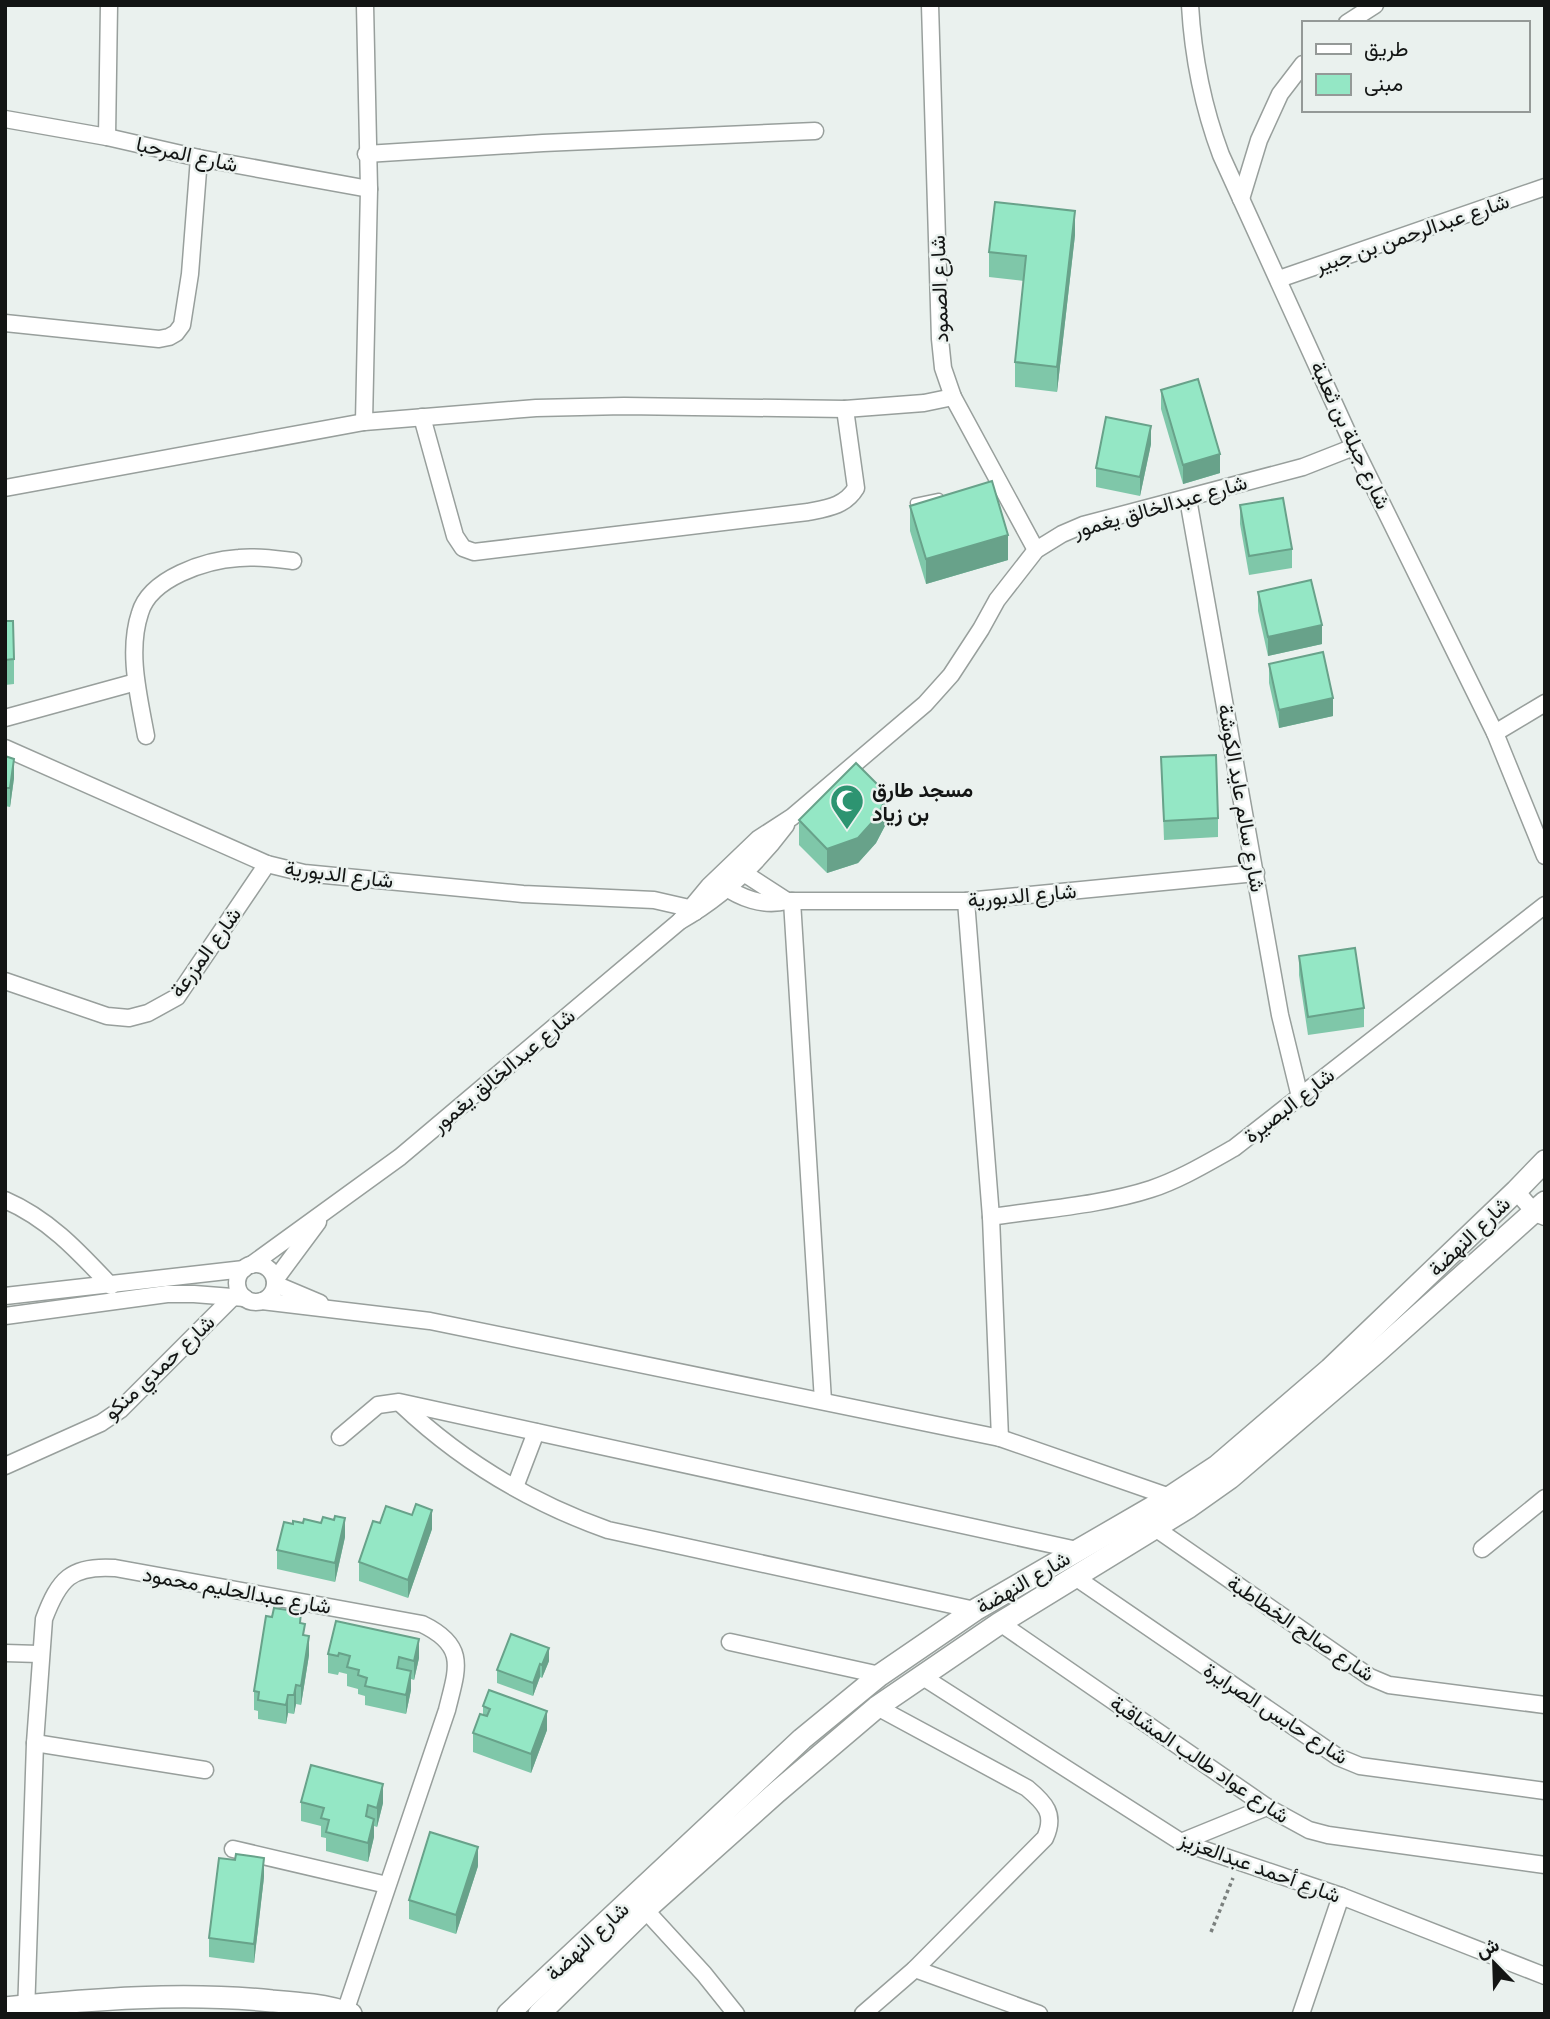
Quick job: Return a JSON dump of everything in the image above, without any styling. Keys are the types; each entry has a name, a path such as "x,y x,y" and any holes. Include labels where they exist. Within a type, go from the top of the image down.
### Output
{"street":[{"path":"107,137 109,5"},
{"path":"364,422 369,189 366,154 365,5"},
{"name":"شارع الصمود","path":"930,5 943,368 953,397 994,485 1036,550"},
{"name":"شارع جبلة بن ثعلبة","path":"1190,5 1198,74 1208,119 1241,199 1354,447 1495,733 1545,856"},
{"path":"1350,21 1375,5"},
{"path":"1241,199 1259,140 1280,94 1302,65"},
{"name":"شارع المرحبا","path":"5,119 369,189"},
{"path":"366,154 815,131"},
{"path":"5,323 159,339 176,333 182,325 190,274 199,158"},
{"name":"شارع عبدالرحمن بن جبير","path":"1279,279 1544,189"},
{"path":"5,488 364,422 422,416 611,406 845,409 924,403 953,397"},
{"path":"422,416 454,536 463,548 474,552 831,508 843,503 856,488 845,409"},
{"name":"شارع عبدالخالق يغمور","path":"248,1267 400,1157 721,885 758,839 792,817 925,704 951,675 997,600 1036,550 1083,525 1303,467 1354,447"},
{"name":"شارع سالم عايد الكوشة","path":"1188,499 1280,1015 1300,1097"},
{"path":"146,736 136,682 135,637 140,611 152,592 177,574 219,561 241,557 293,561"},
{"path":"5,718 136,682"},
{"path":"1495,733 1545,703"},
{"name":"شارع الدبورية","path":"5,748 267,864 304,873 523,894 654,900 688,914"},
{"name":"شارع المزرعة","path":"5,981 107,1016 129,1018 148,1013 177,997 267,864"},
{"path":"737,868 790,901 822,1401"},
{"name":"شارع الدبورية","path":"721,885 752,901 775,904 790,901 966,901 1256,873"},
{"path":"966,901 991,1217 1000,1438"},
{"name":"شارع البصيرة","path":"991,1217 1149,1190 1181,1178 1234,1148 1545,905"},
{"name":"شارع النهضة","path":"539,2014 639,1903 802,1739 880,1675 975,1610 1170,1497 1217,1466 1288,1406 1545,1161"},
{"path":"1516,1191 1541,1211"},
{"path":"5,1200 38,1217 61,1234 111,1286"},
{"name":"شارع النهضة","path":"508,2014 877,1707 1000,1623 1189,1507 1254,1459 1541,1211"},
{"name":"شارع عبدالخالق يغمور","path":"275,1282 323,1214"},
{"path":"5,1296 111,1286 264,1266 269,1269 275,1282 273,1293 262,1301"},
{"path":"239,1298 239,1275 248,1267"},
{"path":"275,1282 328,1307"},
{"path":"5,1316 167,1294 328,1307 444,1324 1000,1438 1170,1497"},
{"name":"شارع حمدي منكو","path":"5,1466 101,1423 120,1410 239,1298"},
{"path":"399,1402 454,1450 545,1504 608,1530 975,1610"},
{"path":"340,1437 378,1405 399,1402 1077,1550"},
{"path":"515,1487 536,1432"},
{"path":"1482,1549 1545,1498"},
{"name":"شارع صالح الخطاطبة","path":"1155,1528 1370,1678 1390,1685 1545,1705"},
{"name":"شارع عبدالحليم محمود","path":"18,2009 44,1619 62,1584 70,1575 93,1567 422,1624 431,1628 449,1644 456,1656 456,1673 436,1746 387,1885 348,2013"},
{"name":"شارع حابس الصرايرة","path":"1074,1577 1338,1757 1360,1766 1545,1791"},
{"name":"شارع عواد طالب المشاقبة","path":"1000,1623 1267,1807 1309,1830 1328,1835 1545,1865"},
{"path":"730,1642 880,1675"},
{"path":"5,1653 40,1654"},
{"name":"شارع أحمد عبدالعزيز","path":"923,1677 1181,1842 1341,1896 1545,1976"},
{"path":"863,2014 915,1969 1045,1838 1051,1826 1049,1813 1042,1801 1027,1788 877,1707"},
{"path":"35,1743 205,1770"},
{"path":"1181,1842 1267,1807"},
{"path":"233,1849 387,1885"},
{"path":"1301,2014 1341,1896"},
{"path":"639,1903 704,1974 736,2014"},
{"path":"915,1969 1039,2014"},
{"path":"18,2009 158,1996 208,1996 302,2004 348,2013"}],"lane":[{"path":"915,503 951,495"}],"path":[{"path":"1211,1932 1239,1863"}],"building":[{"path":"995,202 1075,211 1057,367 1015,362 1026,256 989,252"},
{"path":"1198,379 1220,454 1183,465 1161,390"},
{"path":"1106,417 1151,426 1140,477 1096,468"},
{"path":"992,481 1008,535 926,559 910,506"},
{"path":"1283,498 1292,549 1249,556 1240,505"},
{"path":"1311,580 1322,625 1268,637 1258,592"},
{"path":"5,621 13,621 14,659 5,660"},
{"path":"1323,652 1333,698 1279,710 1269,664"},
{"path":"1216,755 1218,818 1164,821 1161,757"},
{"path":"5,756 14,759 10,788 5,788"},
{"path":"856,763 888,795 876,818 858,838 827,849 799,820"},
{"path":"1355,948 1364,1008 1308,1017 1299,956"},
{"path":"416,1504 432,1510 408,1580 359,1562 373,1521 380,1523 386,1506 412,1515"},
{"path":"335,1516 345,1518 335,1563 277,1550 284,1522 303,1523 304,1519 321,1523 323,1517 334,1520"},
{"path":"274,1608 301,1612 300,1623 305,1624 303,1635 309,1636 301,1686 296,1685 294,1695 288,1695 286,1705 258,1700 259,1692 254,1691 266,1616 272,1617"},
{"path":"336,1621 419,1639 414,1661 399,1657 397,1668 411,1671 406,1695 365,1686 367,1678 358,1675 359,1670 347,1667 350,1656 328,1654"},
{"path":"511,1634 549,1648 533,1683 497,1670"},
{"path":"489,1690 547,1711 531,1754 473,1733 480,1714 487,1716 490,1709 483,1706"},
{"path":"311,1765 383,1784 377,1808 368,1805 366,1816 374,1819 368,1843 326,1832 329,1820 321,1818 324,1808 301,1802"},
{"path":"430,1832 478,1847 456,1915 409,1900"},
{"path":"236,1854 264,1858 254,1944 209,1938 219,1858 235,1860"}],"place":[{"name":"مسجد طارق بن زياد","path":"847,831"}]}
